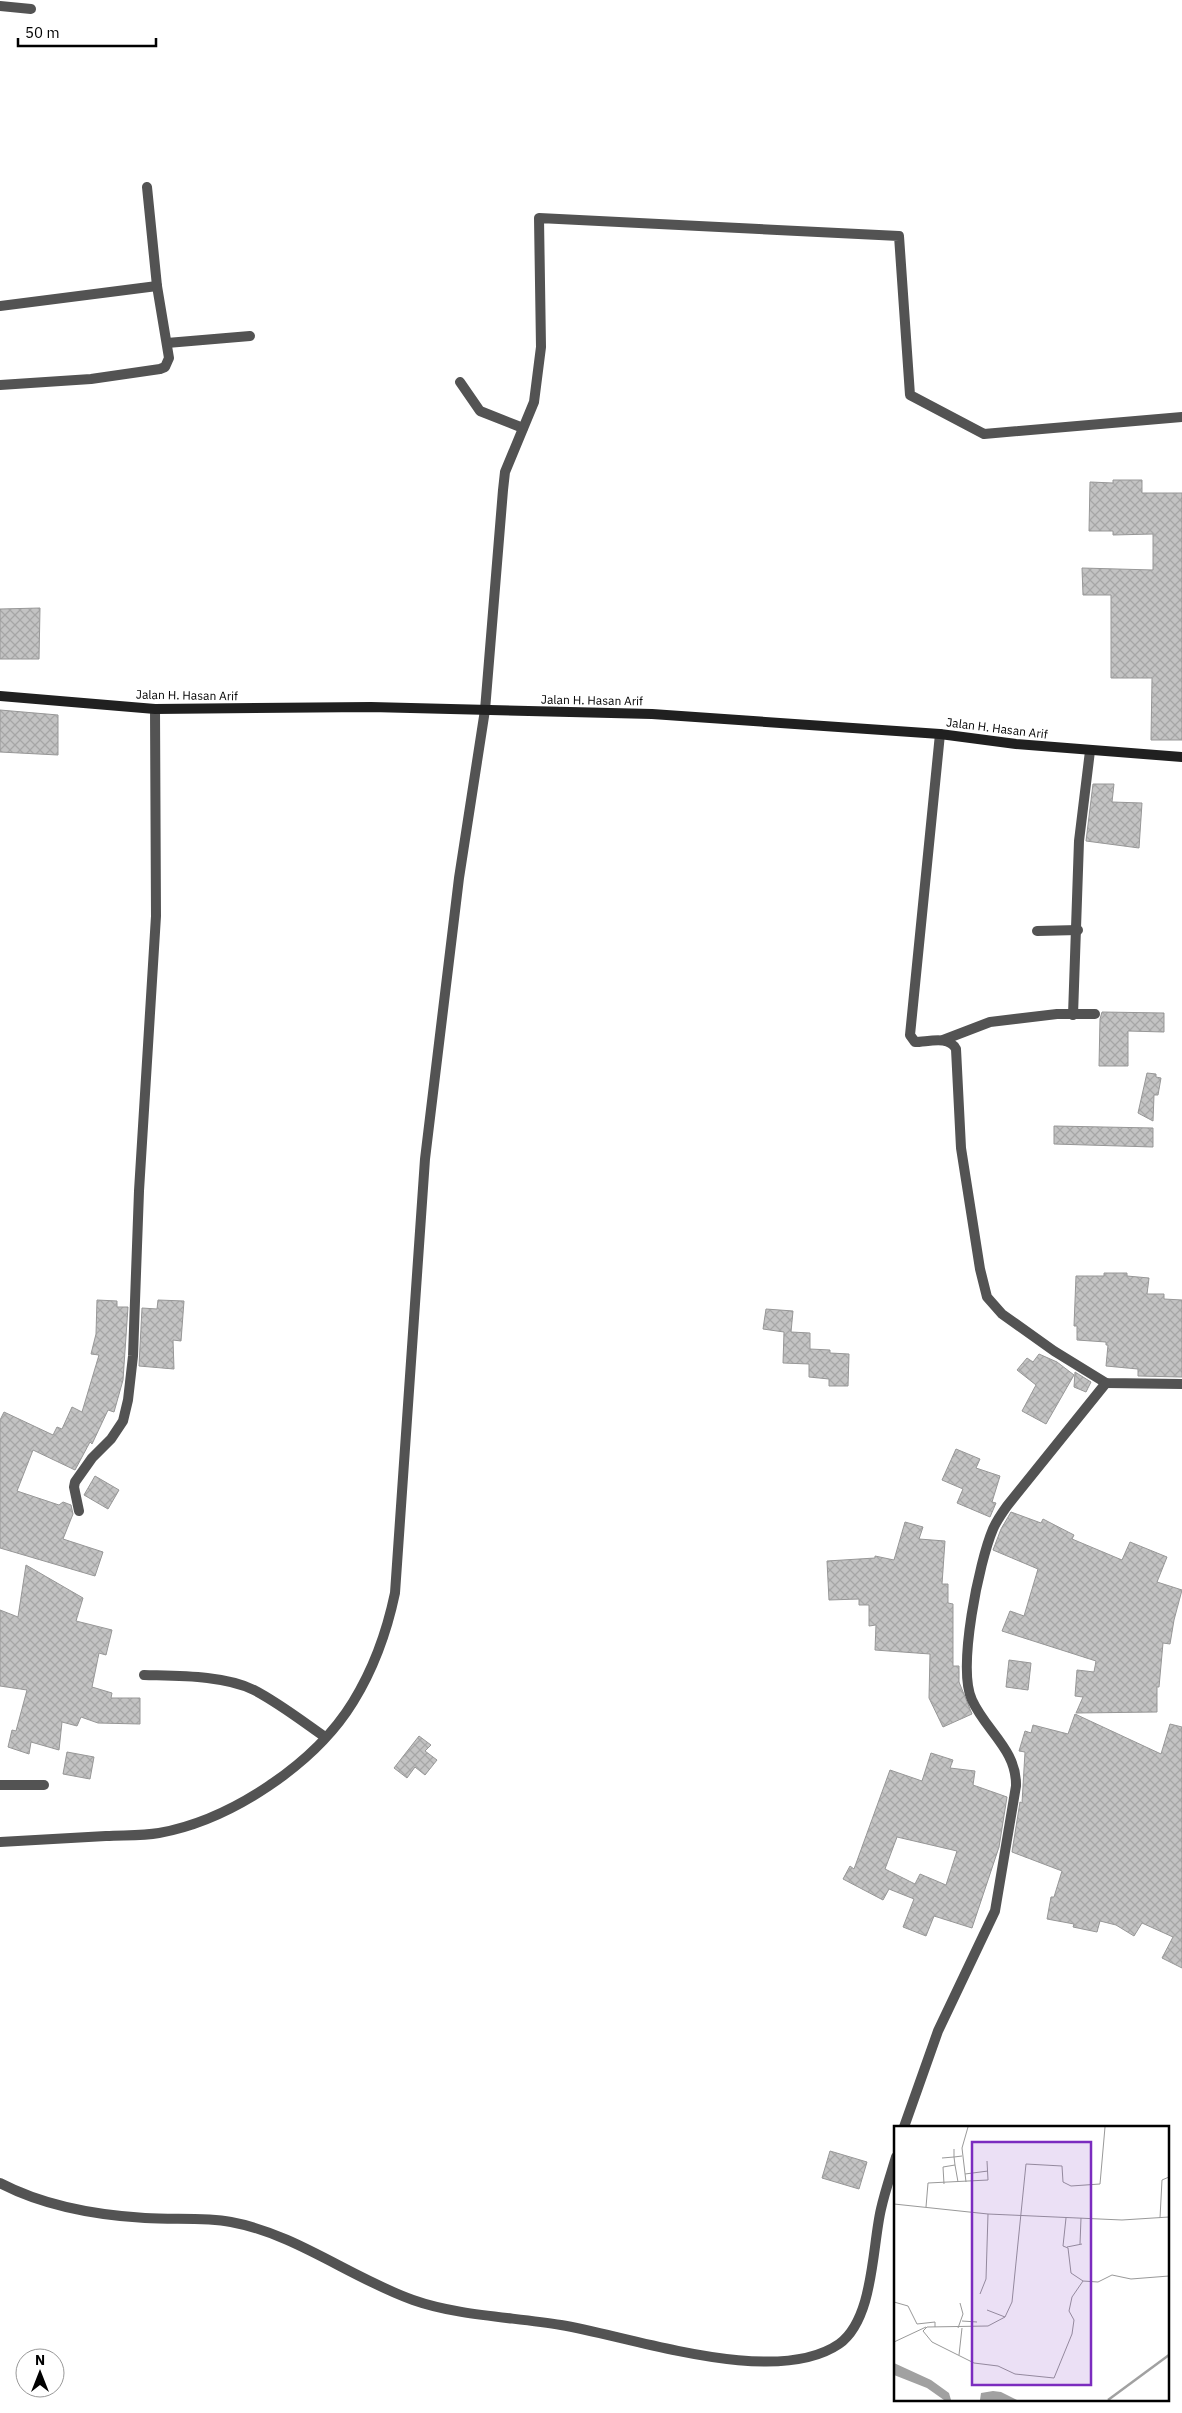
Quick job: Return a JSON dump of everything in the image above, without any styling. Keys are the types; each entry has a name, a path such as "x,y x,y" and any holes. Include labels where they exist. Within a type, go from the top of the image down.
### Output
{"main road":[{"name":"Jalan H. Hasan Arif","path":"0,696 155,709 430,708 652,714 940,734 1016,744 1182,757"}],"street":[{"path":"0,6 31,9"},
{"path":"0,385 91,379 165,367 168,362 167,343 157,286 148,186"},
{"path":"0,1842 158,1833 187,1826 236,1806 257,1794 295,1766 325,1738 353,1703 381,1648 395,1592 425,1159 459,878 485,710 505,472 534,402 542,347 539,218 899,236 910,395 984,434 1182,417"},
{"path":"0,306 157,286"},
{"path":"167,343 250,336"},
{"path":"460,382 480,411 523,428"},
{"path":"79,1511 74,1487 75,1482 123,1421 128,1400 133,1356 139,1191 156,916 155,709"},
{"path":"940,734 910,1035 916,1042 943,1040 990,1022 1057,1014 1095,1014"},
{"path":"1073,1015 1078,930 1079,841 1090,750"},
{"path":"1037,931 1078,930"},
{"path":"943,1040 953,1045 956,1049 961,1148 980,1269 987,1297 1002,1314 1054,1351 1106,1383 1182,1384"},
{"path":"904,2126 938,2031 995,1911 1016,1786 1016,1773 1012,1760 972,1701 967,1685 972,1611 988,1545 994,1528 1007,1506 1106,1383"},
{"path":"144,1675 183,1676 230,1683 253,1690 325,1738"},
{"path":"0,1785 44,1785"},
{"path":"0,2183 22,2194 58,2206 143,2218 230,2222 257,2229 292,2243 400,2295 426,2304 560,2324 712,2358 755,2362 794,2360 832,2348 842,2342 857,2323 865,2302 881,2209 894,2164"}],"building":[{"path":"1113,480 1142,480 1142,493 1182,493 1182,740 1151,740 1152,678 1111,678 1111,595 1083,595 1082,568 1153,570 1153,534 1113,535 1113,531 1089,531 1090,482 1113,483"},
{"path":"40,608 39,659 0,659 0,609"},
{"path":"0,710 58,715 58,755 0,752"},
{"path":"1093,784 1114,784 1112,802 1142,803 1139,848 1086,841"},
{"path":"1102,1012 1164,1013 1164,1032 1128,1031 1128,1066 1099,1066 1100,1019"},
{"path":"1147,1073 1156,1074 1156,1077 1161,1078 1158,1095 1154,1095 1153,1121 1138,1113"},
{"path":"1054,1126 1153,1128 1153,1147 1054,1144"},
{"path":"1104,1273 1127,1273 1127,1276 1149,1278 1147,1294 1164,1294 1164,1299 1182,1300 1182,1377 1138,1376 1138,1369 1106,1366 1108,1345 1106,1345 1106,1342 1077,1340 1077,1326 1074,1326 1076,1276 1104,1276"},
{"path":"97,1300 117,1301 117,1307 128,1307 123,1380 114,1412 108,1410 92,1444 90,1442 75,1470 33,1450 17,1491 59,1505 63,1502 71,1505 73,1514 63,1539 103,1552 95,1576 0,1548 0,1420 4,1412 53,1435 57,1427 62,1429 72,1407 82,1412 99,1355 91,1354 96,1334"},
{"path":"158,1300 184,1301 181,1341 173,1340 174,1369 139,1366 142,1308 157,1309"},
{"path":"766,1309 793,1311 791,1332 810,1333 810,1349 830,1350 830,1353 849,1354 848,1386 829,1386 829,1379 809,1377 809,1364 783,1363 784,1332 763,1329"},
{"path":"1039,1354 1057,1362 1074,1375 1046,1424 1022,1411 1036,1385 1017,1370 1027,1358 1033,1362"},
{"path":"1075,1372 1091,1382 1086,1392 1074,1387"},
{"path":"956,1449 980,1459 976,1468 1000,1476 992,1502 996,1503 990,1517 957,1503 963,1489 942,1480"},
{"path":"95,1476 119,1490 108,1509 84,1495"},
{"path":"1011,1512 1041,1523 1043,1519 1074,1535 1072,1539 1122,1560 1130,1542 1167,1557 1157,1582 1182,1590 1170,1644 1163,1643 1159,1687 1157,1687 1157,1712 1076,1713 1083,1697 1075,1696 1077,1670 1094,1672 1096,1661 1002,1631 1010,1611 1024,1616 1038,1569 993,1550 1001,1529"},
{"path":"905,1522 923,1527 919,1539 945,1541 942,1584 948,1584 948,1603 953,1604 953,1666 959,1666 959,1682 972,1714 943,1727 929,1698 930,1654 875,1650 876,1625 869,1626 869,1605 859,1605 859,1599 829,1600 827,1561 875,1558 875,1556 894,1560"},
{"path":"26,1565 83,1598 76,1621 112,1630 106,1655 99,1653 92,1687 112,1693 111,1698 140,1698 140,1724 98,1723 81,1717 77,1726 62,1722 59,1750 31,1742 29,1754 8,1747 12,1730 16,1731 27,1690 0,1686 0,1610 18,1617"},
{"path":"1009,1660 1031,1663 1028,1690 1006,1687"},
{"path":"1075,1714 1161,1754 1170,1724 1182,1727 1182,1968 1162,1958 1173,1937 1142,1923 1134,1936 1116,1925 1100,1921 1097,1932 1073,1927 1074,1924 1047,1919 1051,1897 1054,1897 1062,1871 1012,1852 1020,1802 1022,1803 1025,1752 1019,1751 1025,1731 1031,1733 1033,1725 1068,1734"},
{"path":"419,1736 431,1745 425,1751 437,1760 425,1775 415,1767 407,1778 394,1768"},
{"path":"67,1752 94,1757 90,1779 63,1774"},
{"path":"931,1753 953,1760 950,1768 975,1771 973,1785 1007,1797 999,1847 972,1928 934,1916 926,1936 903,1927 914,1899 889,1889 883,1900 843,1879 850,1866 854,1869 890,1770 922,1781","holes":["897,1837 957,1851 946,1885 920,1874 915,1884 885,1869"]},
{"path":"830,2151 867,2162 859,2189 822,2178"}]}
